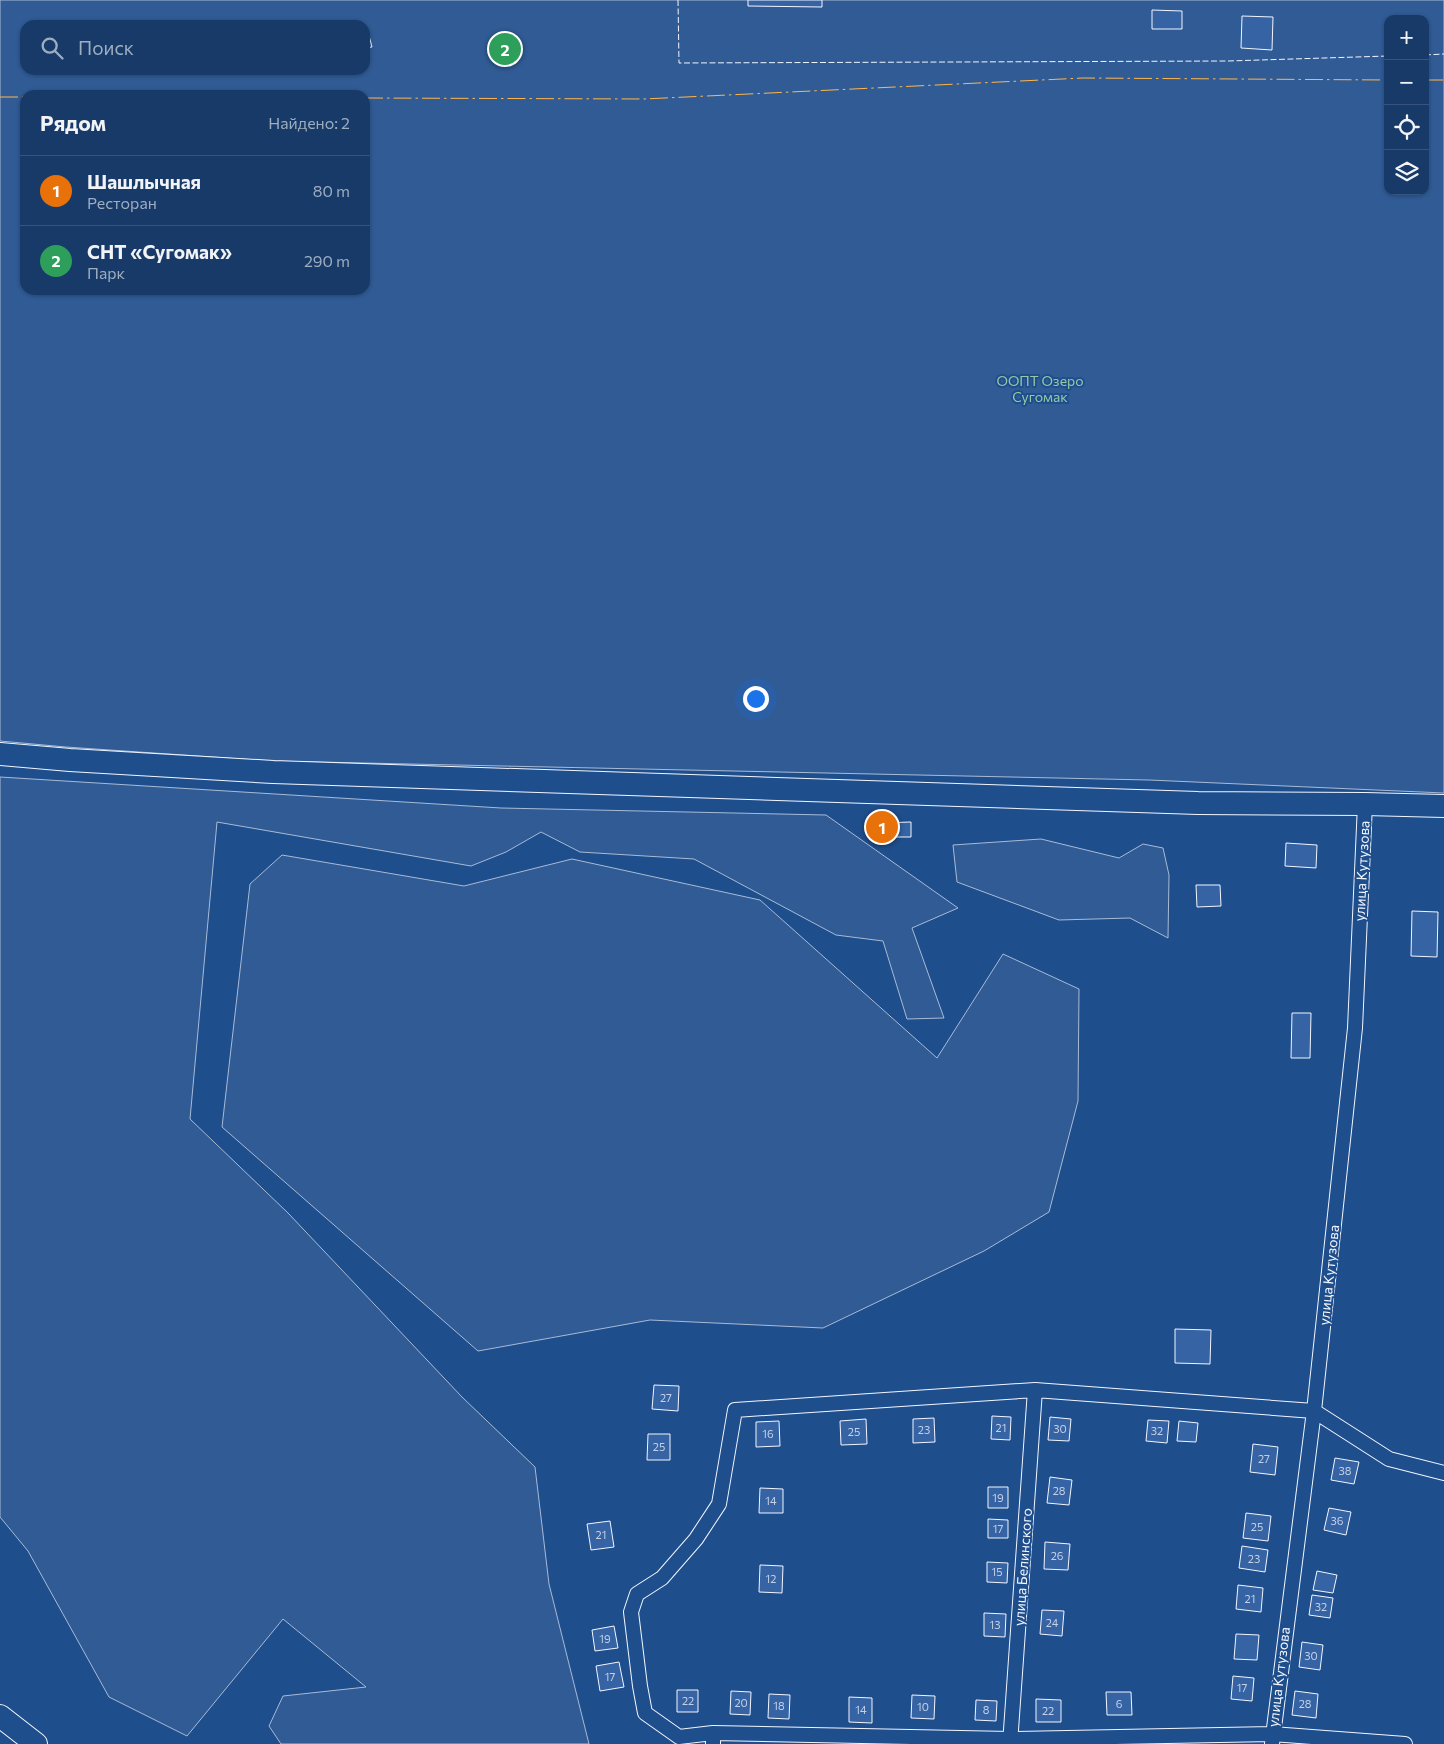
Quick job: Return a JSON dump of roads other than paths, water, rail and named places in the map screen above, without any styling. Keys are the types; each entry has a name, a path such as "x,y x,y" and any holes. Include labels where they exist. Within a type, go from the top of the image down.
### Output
{"main road":[{"path":"0,754 272,772 1198,803 1444,806"},
{"path":"0,1716 36,1744"}],"street":[{"name":"улица Кутузова","path":"1272,1739 1314,1411 1355,1028 1365,804"},
{"path":"1404,1744 1272,1739 1010,1741 713,1739 679,1737 645,1713 631,1612 637,1594 662,1578 696,1539 719,1504 735,1410 1036,1390 1314,1411 1389,1459 1444,1473"},
{"name":"улица Белинского","path":"1010,1741 1036,1390"}],"place":[{"name":"СНТ «Сугомак»","path":"505,49"},
{"name":"Шашлычная","path":"882,827"}],"park label":[{"name":"ООПТ Озеро Сугомак","path":"1040,390"}]}
